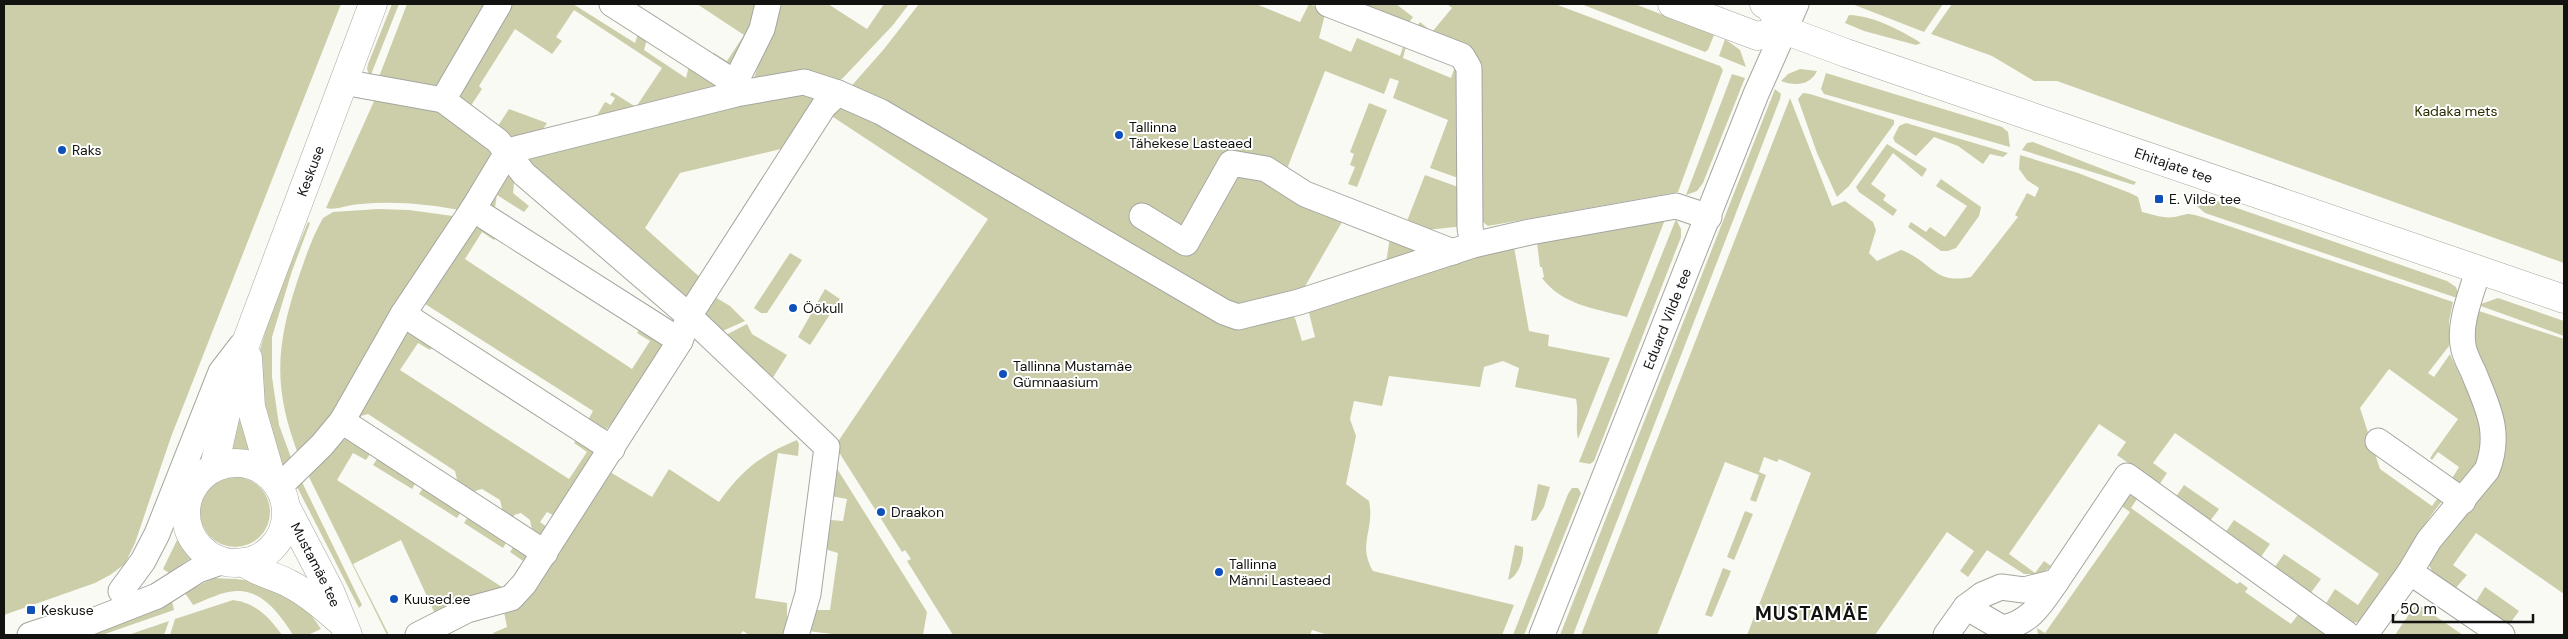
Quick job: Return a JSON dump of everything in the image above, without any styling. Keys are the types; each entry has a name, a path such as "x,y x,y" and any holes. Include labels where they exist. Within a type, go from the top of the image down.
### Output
{"main road":[{"name":"Keskuse","path":"214,467 236,369 372,4"},
{"path":"1672,4 1757,36 1784,30 1769,6 1764,4"},
{"name":"Ehitajate tee","path":"1784,30 2564,299"},
{"name":"Keskuse","path":"247,338 251,407 279,490"},
{"path":"229,463 244,463 258,468 279,490 285,522 280,537 270,549 258,558 234,562 209,555 188,529 186,512 189,496 195,484 214,467 229,463"},
{"name":"Mustamäe tee","path":"279,490 330,591 345,629"},
{"name":"Mustamäe tee","path":"234,562 289,583 320,603 345,629"}],"street":[{"path":"443,100 499,4"},
{"path":"612,4 735,89"},
{"path":"735,89 762,29 768,4"},
{"path":"1328,4 1462,56 1469,68 1470,228 1463,249"},
{"name":"Eduard Vilde tee","path":"1542,635 1709,217 1756,94 1796,4"},
{"path":"343,82 443,100 498,141 508,151 524,174 689,316 827,447 808,594 796,635"},
{"path":"279,490 342,421 403,314 473,209 508,151 735,89 804,82 838,93 880,112 1224,312 1238,317 1299,302 1463,249 1530,232 1676,206 1709,217"},
{"path":"434,632 467,610 511,598 524,584 680,341 689,316 824,106 838,93"},
{"path":"1142,216 1186,243 1231,163 1266,169 1305,194 1463,249"},
{"path":"473,209 680,341"},
{"path":"2365,635 2410,572 2429,540 2487,470 2494,446 2491,419 2463,346 2463,328 2478,270"},
{"path":"403,314 612,449"},
{"name":"Keskuse","path":"121,591 144,561 157,534 221,372 247,338"},
{"path":"342,421 545,553"},
{"path":"2378,441 2462,500"},
{"path":"1966,607 2002,628 2015,626 2036,612 2128,476 2348,635"},
{"path":"41,632 74,610 138,583 154,569 189,496"},
{"path":"41,632 80,626 158,596 198,570 234,562"},
{"path":"2410,572 2502,635"},
{"path":"1946,635 1966,607 1982,595 2001,587 2024,590 2056,582"}],"green space":[{"path":"4,4 341,4 171,437 135,543 125,564 95,583 4,615"},
{"path":"392,4 399,4 370,77 367,69 368,64"},
{"path":"407,4 487,4 437,87 377,82"},
{"path":"504,4 573,4 635,43 639,31 648,36 644,50 686,78 690,62 725,85 722,91 595,119 605,102 611,105 615,98 610,95 612,92 636,107 662,68 574,10 556,37 562,41 552,54 515,29 479,86 482,89 468,110 459,103 456,89"},
{"path":"697,4 756,4 743,45 728,67 711,58 714,53 727,61 744,35"},
{"path":"777,4 828,4 867,29 884,4 909,4 893,25 842,79 835,82 752,85"},
{"name":"Tallinna Tähekese Lasteaed","path":"919,4 1256,4 1300,22 1309,4 1326,10 1319,38 1351,52 1357,38 1400,56 1405,41 1407,42 1403,58 1451,78 1457,61 1458,178 1430,168 1448,120 1393,98 1399,81 1390,78 1384,94 1325,71 1280,187 1346,215 1300,295 1246,312 847,91 884,49"},
{"path":"1366,4 1396,4 1413,17 1406,27 1361,10"},
{"path":"1447,4 1555,4 1720,66 1723,70 1678,192 1488,226 1483,222 1478,223 1474,75 1414,31 1420,22 1432,32 1452,8"},
{"path":"1581,4 1635,4 1714,35 1708,50 1705,52"},
{"path":"1852,4 1943,4 1924,32"},
{"name":"Kadaka mets","path":"1952,4 2564,4 2564,263 2057,81 2034,81 1992,56 1931,34"},
{"path":"1849,15 1877,21 1921,43 1916,45 1864,31 1845,23"},
{"path":"1725,39 1740,50 1746,67 1719,56"},
{"path":"1800,69 1817,71 1810,80 1801,84 1781,81 1788,74"},
{"path":"1826,73 2002,127 2008,132 2010,147 1824,94 1821,89"},
{"path":"1732,74 1745,78 1703,183 1697,191 1686,195"},
{"path":"803,86 819,101 785,148 680,173 645,228 703,280 688,306 529,167 527,153"},
{"path":"1775,89 1781,94 1780,99 1573,635 1560,635"},
{"path":"1803,93 1894,120 1894,124 1849,186 1837,197 1817,153 1798,99"},
{"path":"1790,98 1832,206 1845,201 1873,222 1876,230 1869,253 1877,261 1901,250 1920,260 1940,275 1958,279 1971,277 2018,217 2015,215 2027,193 2035,197 2039,188 2027,180 2019,169 2020,155 2078,173 2130,193 2138,197 2142,212 2166,217 2193,214 2453,302 2449,321 2449,346 2428,373 2434,377 2450,354 2468,391 2478,419 2481,432 2481,446 2478,459 2472,469 2459,483 2451,480 2459,467 2438,452 2432,460 2430,458 2458,419 2389,369 2360,408 2380,469 2432,506 2440,495 2443,500 2421,530 2382,594 2359,622 2352,623 2325,605 2335,589 2358,605 2379,574 2175,433 2153,463 2167,473 2159,485 2117,455 2126,442 2099,424 2009,554 2035,573 2044,561 2051,566 2043,574 2024,574 1987,550 1968,577 1960,571 1974,551 1947,532 1875,635 1747,635 1811,473 1779,459 1777,462 1764,457 1759,472 1766,475 1756,502 1750,500 1759,475 1725,462 1657,635 1581,635"},
{"path":"375,99 433,109 485,145 492,155 463,211 399,203 357,204 334,209 326,208"},
{"path":"839,100 1214,314 1290,313 1295,318 1302,341 1315,337 1309,313 1312,303 1468,253 1514,247 1529,331 1549,335 1548,346 1610,358 1578,439 1576,399 1515,387 1519,368 1503,361 1484,367 1480,387 1389,376 1382,406 1354,401 1350,419 1356,436 1346,484 1369,501 1370,520 1366,553 1373,571 1514,605 1502,635 1328,635 1312,630 1310,635 953,635 907,561 911,559 905,550 902,552 835,446 988,219 830,115"},
{"path":"1369,103 1387,110 1357,187 1348,184 1355,167 1350,165 1354,154 1350,152"},
{"path":"509,109 547,123 540,134 513,139 496,129"},
{"path":"1906,123 2008,153 2003,157 1990,154 1983,164 1958,146 1934,137 1916,156 1895,142 1893,138 1899,126"},
{"path":"2033,142 2136,182 2134,185 2022,150 2027,143"},
{"path":"1887,144 1927,169 1922,177 1893,153 1871,184 1886,195 1883,200 1897,210 1893,216 1859,192 1856,187"},
{"path":"515,174 513,193 529,206 524,212 497,195 494,213 491,211 487,198 504,175"},
{"path":"1425,175 1461,188 1464,226 1427,230 1407,221"},
{"path":"1941,179 1981,207 1979,216 1956,248 1948,251 1941,251 1908,227 1911,222 1926,232 1930,227 1945,237 1967,206 1936,186"},
{"path":"2190,200 2217,201 2447,281 2456,287 2460,299 2205,213"},
{"path":"378,209 409,210 460,217 332,426 300,459 291,434 281,390 281,348 290,304 312,240 323,218 333,212"},
{"path":"1666,217 1627,317 1580,305 1559,294 1542,278 1544,277 1542,267 1540,267 1537,243"},
{"path":"1676,219 1681,229 1681,237 1594,461 1590,464 1579,462"},
{"path":"308,222 310,223 292,271 272,337 272,377 279,425 293,463 283,466 266,435 258,356 273,306"},
{"path":"472,222 499,233 494,240 482,232 465,259 632,369 650,341 637,333 642,325 665,340 651,378 604,432 587,422 593,411 422,302"},
{"path":"1390,237 1433,253 1385,269"},
{"path":"790,253 802,260 767,313 761,313 754,308"},
{"path":"825,289 840,299 810,345 798,337"},
{"path":"715,297 730,306 745,321 718,333 703,320 701,306"},
{"path":"2498,298 2564,321 2564,336 2478,305"},
{"path":"2476,310 2564,339 2564,594 2476,533 2453,565 2467,575 2455,589 2437,576 2430,568 2428,557 2488,484 2470,344"},
{"path":"747,324 752,334 787,355 772,379 722,337"},
{"path":"407,329 436,341 430,350 418,343 400,370 569,479 587,452 574,443 580,433 599,453 555,516 547,512 540,522 547,527 545,540 533,535 530,520 521,513 514,515 514,520 504,517 500,500 482,489 475,491 475,495 459,488 455,471 368,414 361,416 361,424 352,416"},
{"path":"234,396 251,455 227,453"},
{"path":"349,435 357,437 374,448 366,460 353,453 337,480 505,589 523,561 510,552 518,540 529,550 531,559 530,565 514,588 504,594 462,604 436,616 401,540 353,564 389,635 387,635 309,477 314,468"},
{"path":"797,440 799,444 798,456 778,453 755,598 787,603 787,635 749,635 743,631 740,635 494,635 493,633 507,627 503,607 605,469 652,497 669,469 719,502 752,465 772,452"},
{"path":"381,453 419,477 412,489 373,465"},
{"path":"836,467 927,612 923,635 841,635 807,631 815,610 830,610 838,553 828,550 823,545 828,522 831,520 843,521 847,499 831,496"},
{"path":"298,474 362,605 359,608 294,481"},
{"path":"235,477 254,483 264,493 270,512 264,531 254,541 235,547 216,541 206,531 200,512 206,493 216,483"},
{"path":"427,482 464,507 457,518 419,494"},
{"path":"1538,484 1550,487 1544,507 1536,520 1531,521"},
{"path":"2184,485 2219,509 2210,521 2175,498"},
{"path":"1572,488 1578,488 1581,493 1524,635 1513,635 1568,494"},
{"path":"2132,495 2139,496 2131,508 2237,584 2240,582 2248,588 2245,592 2291,624 2300,612 2325,630 2324,635 2038,635 2037,628 2045,633 2130,512 2120,505 2125,498"},
{"path":"472,511 510,536 503,548 464,523"},
{"path":"1745,511 1753,514 1734,560 1727,557"},
{"path":"2234,520 2270,544 2260,558 2225,533"},
{"path":"180,534 195,555 169,573 163,569"},
{"path":"1515,545 1523,547 1523,556 1518,571 1508,580"},
{"path":"2284,554 2321,579 2310,594 2274,568"},
{"path":"1723,568 1731,571 1712,617 1705,615"},
{"path":"213,578 247,580 275,588 299,603 321,629 308,635 293,635 277,612 263,599 246,592 226,592 193,605 185,593"},
{"path":"2485,587 2519,611 2508,626 2475,603"},
{"path":"233,600 249,604 261,612 282,635 170,635 175,619"},
{"path":"172,601 174,610 102,635 77,635"},
{"path":"2419,605 2463,635 2395,635 2414,607"},
{"path":"169,621 164,635 128,635"}],"place":[{"name":"Tallinna Tähekese Lasteaed","path":"1119,135"},
{"name":"Raks","path":"62,150"},
{"name":"E. Vilde tee","path":"2159,199"},
{"name":"Öökull","path":"793,308"},
{"name":"Tallinna Mustamäe Gümnaasium","path":"1003,374"},
{"name":"Draakon","path":"881,512"},
{"name":"Tallinna Männi Lasteaed","path":"1219,572"},
{"name":"Kuused.ee","path":"394,599"},
{"name":"Keskuse","path":"31,610"}],"district":[{"name":"MUSTAMÄE","path":"1812,613"}]}
